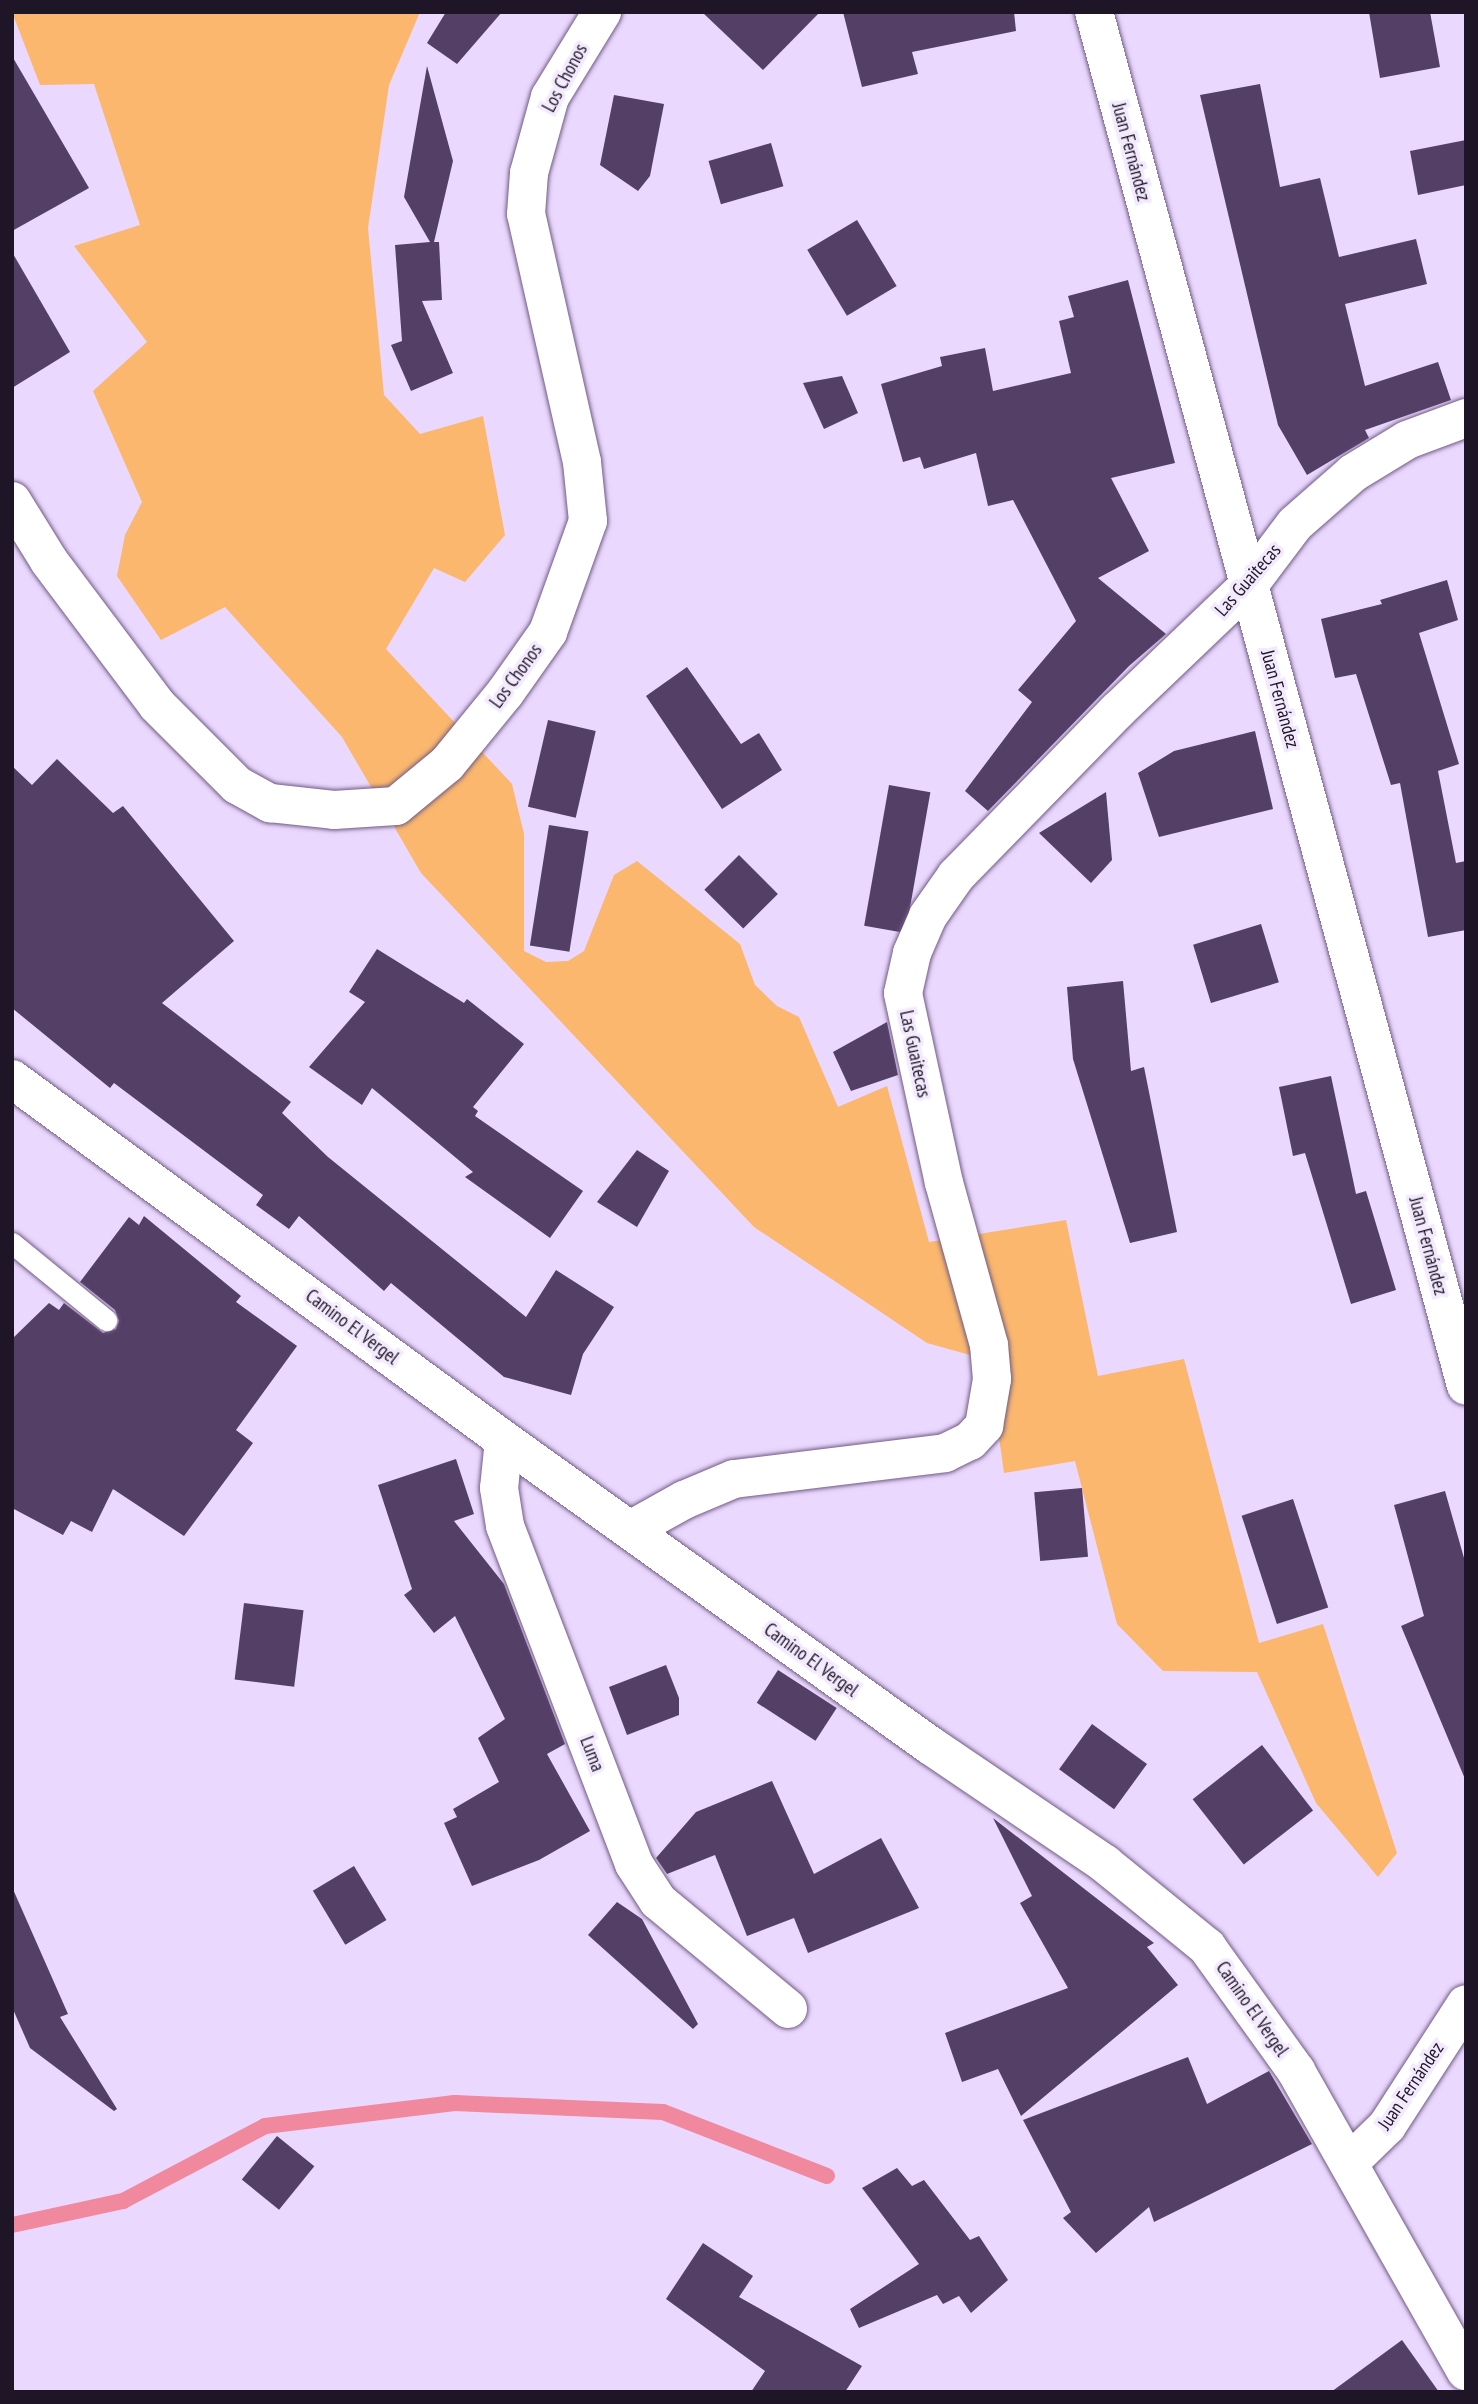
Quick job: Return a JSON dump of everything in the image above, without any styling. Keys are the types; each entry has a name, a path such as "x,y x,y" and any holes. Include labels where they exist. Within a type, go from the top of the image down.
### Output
{"street":[{"name":"Los Chonos","path":"12,500 49,561 149,695 205,758 237,785 270,803 334,810 396,806 447,764 505,693 548,632 588,521 582,462 526,214 529,173 550,97 602,12"},
{"name":"Juan Fernández","path":"1094,12 1466,1385"},
{"name":"Las Guaitecas","path":"630,1530 684,1500 734,1479 945,1453 970,1441 984,1426 992,1380 989,1345 913,1055 903,993 912,953 928,916 956,876 1117,711 1249,585 1295,524 1353,473 1407,440 1466,418"},
{"name":"Camino El Vergel","path":"16,1092 228,1234 504,1440 931,1746 1105,1864 1179,1922 1207,1947 1245,1994 1350,2162 1466,2371"},
{"name":"Luma","path":"504,1440 499,1488 505,1525 644,1885 788,2008"},
{"name":"Juan Fernández","path":"1350,2162 1387,2126 1466,2004"}],"lane":[{"path":"12,1243 106,1320"}],"shaded area":[{"path":"12,12 420,12 389,85 368,228 384,395 420,434 483,416 505,535 465,582 434,568 386,649 512,784 524,834 524,951 546,962 568,961 584,951 614,875 637,861 740,944 755,985 777,1006 799,1017 838,1107 887,1086 929,1242 1066,1220 1098,1376 1184,1359 1259,1643 1323,1624 1397,1853 1378,1877 1316,1803 1257,1672 1163,1671 1117,1624 1075,1461 1004,1473 988,1360 927,1343 754,1227 421,873 342,737 225,607 161,640 117,576 125,535 142,502 93,391 147,342 74,246 140,225 94,84 40,85"}],"building":[{"path":"446,12 502,12 457,64 427,43"},
{"path":"702,12 820,12 763,70"},
{"path":"843,12 1014,12 1016,31 912,52 918,74 862,87"},
{"path":"1369,12 1430,12 1440,67 1380,78"},
{"path":"12,56 89,188 12,231"},
{"path":"427,66 453,161 434,242 439,242 442,300 422,301 453,373 411,391 391,345 402,341 395,245 430,242 404,197"},
{"path":"1260,84 1280,187 1320,178 1339,257 1416,239 1427,284 1345,304 1365,386 1438,362 1451,400 1365,430 1369,438 1307,475 1278,425 1200,95"},
{"path":"614,95 664,104 650,176 638,191 600,165"},
{"path":"1466,140 1466,185 1418,195 1410,151"},
{"path":"771,143 783,186 721,204 709,161"},
{"path":"857,220 897,286 847,316 807,250"},
{"path":"12,252 70,352 12,388"},
{"path":"1128,280 1175,463 1111,478 1149,551 1098,578 1166,634 1129,666 988,811 965,791 1032,702 1018,690 1076,621 1013,500 988,506 976,453 924,469 920,457 903,462 881,384 942,366 940,357 985,348 993,391 1071,373 1059,321 1074,317 1068,296"},
{"path":"842,376 858,413 824,429 803,383"},
{"path":"1447,580 1458,620 1419,633 1459,764 1438,771 1456,863 1466,861 1466,930 1428,937 1400,783 1391,785 1356,674 1335,678 1321,619 1382,604 1380,600"},
{"path":"687,667 741,744 759,733 782,770 722,809 646,696"},
{"path":"548,720 596,731 576,818 528,807"},
{"path":"1255,731 1273,809 1159,837 1138,773 1174,751"},
{"path":"57,759 113,813 123,806 234,941 162,1003 291,1102 282,1113 328,1157 526,1317 556,1270 614,1307 583,1354 571,1395 504,1377 391,1283 384,1291 299,1216 289,1229 256,1205 263,1195 114,1083 110,1088 12,1008 12,766 32,785"},
{"path":"889,785 930,792 906,933 864,926"},
{"path":"1106,792 1112,860 1091,883 1039,833"},
{"path":"549,825 589,831 569,952 530,945"},
{"path":"739,855 778,894 743,929 704,890"},
{"path":"1261,924 1279,982 1211,1003 1193,945"},
{"path":"377,949 464,1003 467,999 524,1044 473,1107 478,1111 475,1116 583,1191 550,1238 465,1177 473,1172 372,1088 362,1105 309,1067 365,1002 349,992"},
{"path":"1123,981 1131,1071 1144,1067 1177,1232 1130,1243 1073,1059 1067,987"},
{"path":"887,1022 898,1075 851,1091 833,1052"},
{"path":"1331,1076 1356,1194 1366,1191 1396,1290 1351,1304 1305,1153 1293,1156 1279,1087"},
{"path":"637,1150 669,1171 637,1227 597,1202"},
{"path":"144,1216 241,1296 236,1302 297,1346 236,1430 253,1443 184,1536 113,1489 92,1532 71,1521 63,1535 12,1508 12,1339 49,1303 59,1310 64,1303 103,1333 116,1329 119,1321 115,1310 80,1282 129,1217 139,1225"},
{"path":"456,1459 474,1514 454,1521 504,1584 565,1744 547,1754 590,1831 539,1860 472,1886 444,1823 457,1817 453,1809 499,1782 478,1738 505,1719 455,1616 434,1633 404,1595 412,1589 378,1485"},
{"path":"1082,1488 1088,1557 1040,1561 1034,1492"},
{"path":"1445,1491 1466,1565 1465,1779 1401,1626 1424,1616 1394,1505"},
{"path":"1293,1499 1328,1607 1277,1624 1242,1516"},
{"path":"244,1603 304,1610 294,1687 235,1679"},
{"path":"666,1665 679,1698 679,1715 627,1735 609,1687"},
{"path":"778,1670 837,1708 815,1741 757,1703"},
{"path":"1092,1724 1147,1764 1114,1809 1059,1769"},
{"path":"1262,1745 1313,1810 1244,1865 1193,1799"},
{"path":"772,1781 814,1874 881,1838 919,1908 808,1953 794,1918 747,1936 715,1855 667,1874 656,1858 696,1812"},
{"path":"993,1818 1154,1943 1147,1947 1178,1985 1021,2116 998,2069 962,2082 945,2033 1068,1988 1020,1903 1032,1896"},
{"path":"354,1866 386,1920 345,1945 313,1891"},
{"path":"12,1887 68,2014 60,2017 117,2109 114,2111 30,2048 12,2007"},
{"path":"617,1902 642,1919 698,2024 693,2029 588,1935"},
{"path":"1188,2057 1207,2104 1269,2071 1312,2144 1154,2222 1149,2207 1096,2253 1063,2218 1071,2212 1023,2120"},
{"path":"277,2136 314,2166 279,2210 242,2180"},
{"path":"897,2168 912,2186 924,2180 970,2240 979,2236 1008,2280 971,2313 959,2296 943,2304 937,2295 859,2328 850,2309 919,2264 862,2188"},
{"path":"703,2243 753,2276 739,2297 862,2366 845,2392 751,2392 765,2371 666,2299"},
{"path":"1402,2340 1439,2392 1331,2392"}],"waterway":[{"path":"12,2225 123,2201 265,2126 455,2103 663,2112 827,2176"}]}
